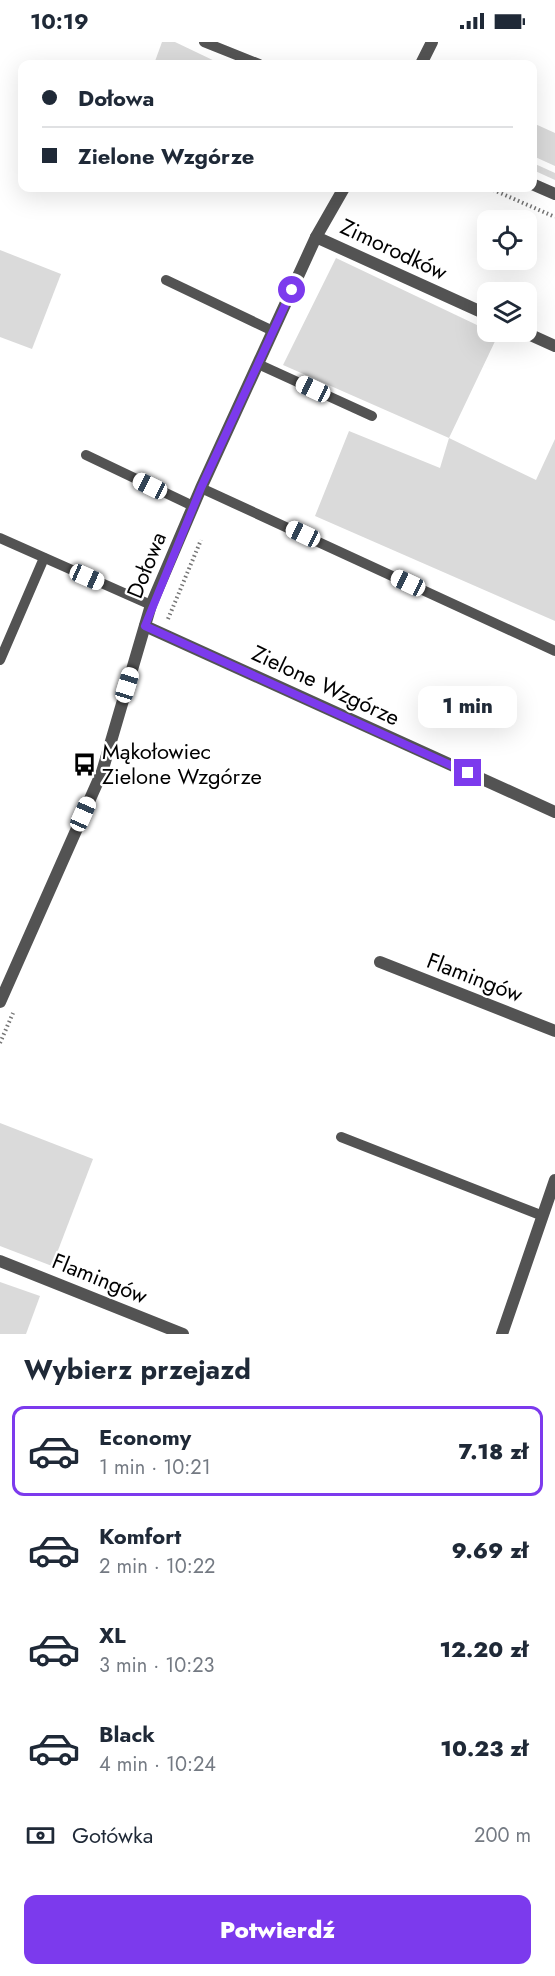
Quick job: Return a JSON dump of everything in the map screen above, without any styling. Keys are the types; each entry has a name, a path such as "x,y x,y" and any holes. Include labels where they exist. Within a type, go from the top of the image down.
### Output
{"street":[{"path":"423,60 432,42"},
{"path":"537,186 555,194"},
{"name":"Dołowa","path":"0,1002 102,772 151,605 201,488 316,237 342,192"},
{"name":"Zimorodków","path":"316,237 477,310"},
{"path":"537,338 555,346"},
{"name":"Zielone Wzgórze","path":"145,626 555,813"},
{"name":"Flamingów","path":"380,962 555,1031"},
{"path":"502,1334 555,1180"},
{"name":"Flamingów","path":"0,1261 183,1334"}],"lane":[{"path":"204,42 249,60"},
{"path":"166,280 273,331"},
{"path":"258,364 372,416"},
{"path":"86,455 193,507"},
{"path":"201,488 555,651"},
{"path":"0,538 151,605"},
{"path":"0,660 44,558"},
{"path":"341,1137 543,1216"}],"path":[{"path":"498,192 555,218"},
{"path":"163,634 202,535"},
{"path":"0,1043 14,1011"}],"shaded area":[{"path":"162,42 175,42 213,60 155,60"},
{"path":"537,125 555,133 555,166 537,158"},
{"path":"537,165 555,173 555,180 537,172"},
{"path":"0,250 61,274 32,349 0,337"},
{"path":"336,258 477,325 477,342 495,342 449,438 283,365"},
{"path":"349,431 440,468 449,438 536,480 555,439 555,621 315,516"},
{"path":"0,1123 93,1159 52,1266 0,1246"},
{"path":"0,1282 40,1296 26,1334 0,1334"}],"place":[{"name":"Mąkołowiec Zielone Wzgórze","path":"84,764"}],"route":[{"path":"292,290 201,488 151,605 145,626 468,773"}]}
